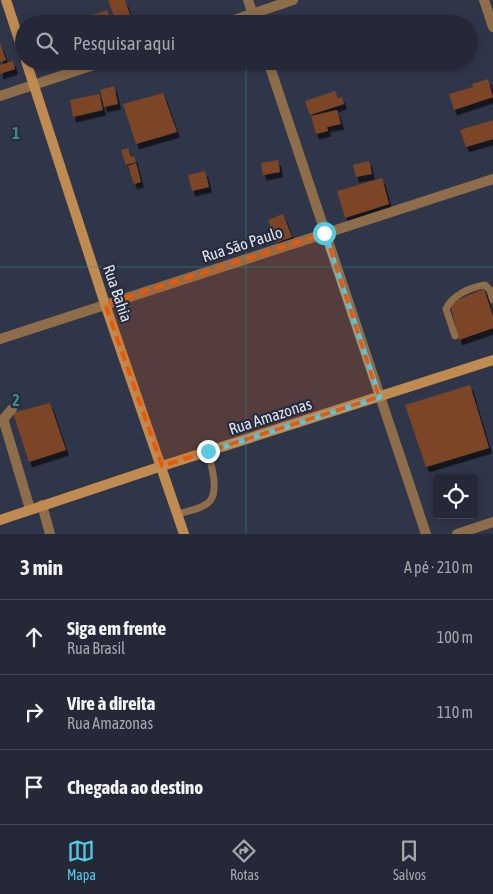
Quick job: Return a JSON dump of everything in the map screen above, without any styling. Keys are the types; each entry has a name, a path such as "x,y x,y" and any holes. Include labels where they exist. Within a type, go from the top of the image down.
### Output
{"main road":[{"path":"6,0 15,28"},
{"name":"Rua Bahia","path":"29,70 105,304 184,534"},
{"name":"Rua Amazonas","path":"0,520 493,360"}],"street":[{"path":"248,0 253,15"},
{"path":"262,15 293,0"},
{"path":"484,0 493,27"},
{"path":"0,96 79,70"},
{"path":"271,70 426,534"},
{"name":"Rua São Paulo","path":"0,339 493,178"},
{"path":"12,409 5,417 4,422 30,509"},
{"path":"42,506 50,534"},
{"path":"457,534 493,522"}],"lane":[{"path":"455,336 446,309 451,299 478,286 485,285 490,290 493,300"},
{"path":"178,514 199,508 209,502 214,491 208,451"}],"highlighted area":[{"path":"325,233 379,397 162,466 105,304"}],"building":[{"path":"108,0 125,0 130,15 114,15"},
{"path":"107,10 109,15 93,15"},
{"path":"0,43 6,60 0,62"},
{"path":"13,61 15,69 0,74 0,65"},
{"path":"488,79 493,97 454,110 449,94 473,87 472,84"},
{"path":"114,86 118,104 104,107 100,90"},
{"path":"335,91 338,98 342,97 344,104 310,115 305,101"},
{"path":"163,93 177,132 136,144 123,104"},
{"path":"99,94 103,110 73,117 70,100"},
{"path":"337,110 341,124 327,127 328,131 316,134 311,116"},
{"path":"493,120 493,139 466,147 460,130"},
{"path":"128,148 131,157 134,156 136,162 126,165 121,150"},
{"path":"278,160 280,172 263,175 261,163"},
{"path":"369,161 372,174 356,177 353,165"},
{"path":"136,163 141,182 134,184 128,166"},
{"path":"205,171 209,187 192,191 188,175"},
{"path":"382,178 389,204 345,218 337,191"},
{"path":"283,214 292,237 276,243 268,220"},
{"path":"484,289 493,316 493,328 459,340 450,303"},
{"path":"470,385 489,448 426,467 405,405"},
{"path":"50,403 66,450 29,462 13,413"}],"route":[{"path":"208,451 379,397 324,233"}]}
